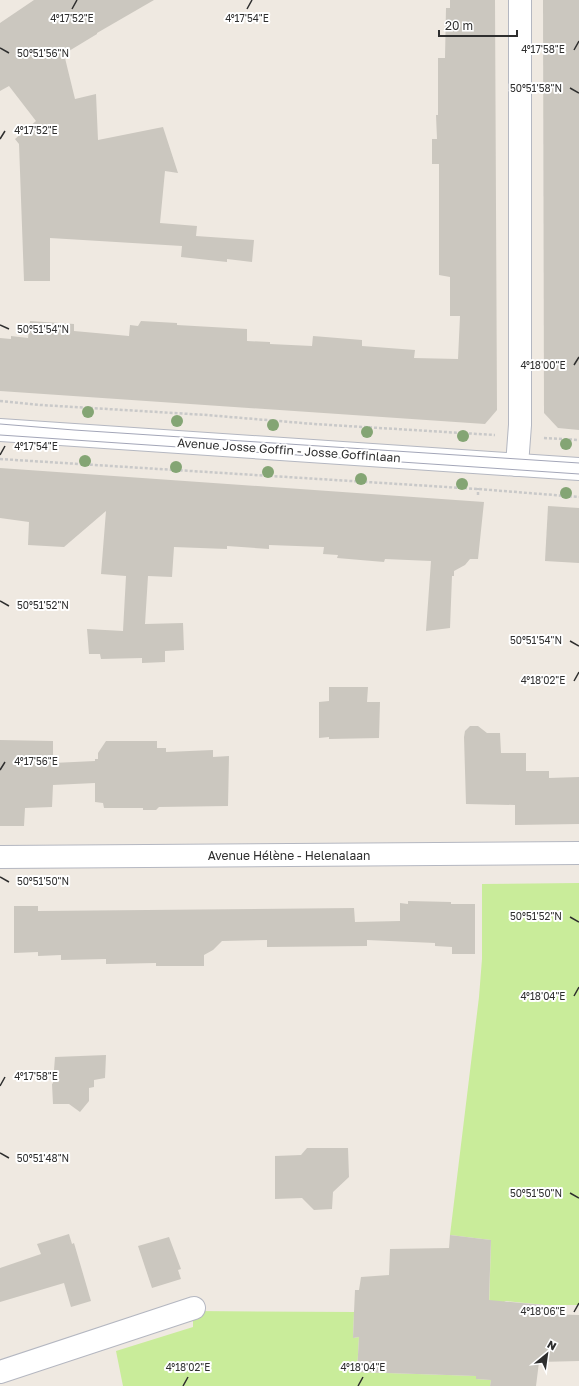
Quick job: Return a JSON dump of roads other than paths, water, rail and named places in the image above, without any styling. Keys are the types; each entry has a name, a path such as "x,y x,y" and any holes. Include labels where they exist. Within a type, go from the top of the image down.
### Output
{"street":[{"path":"517,465 520,436 520,0"},
{"name":"Avenue Josse Goffin - Josse Goffinlaan","path":"0,430 579,469"},
{"name":"Avenue Hélène - Helenalaan","path":"0,857 579,853"},
{"path":"0,1372 194,1308"}],"tram line":[{"path":"0,424 579,463"},
{"path":"0,435 579,474"}]}
